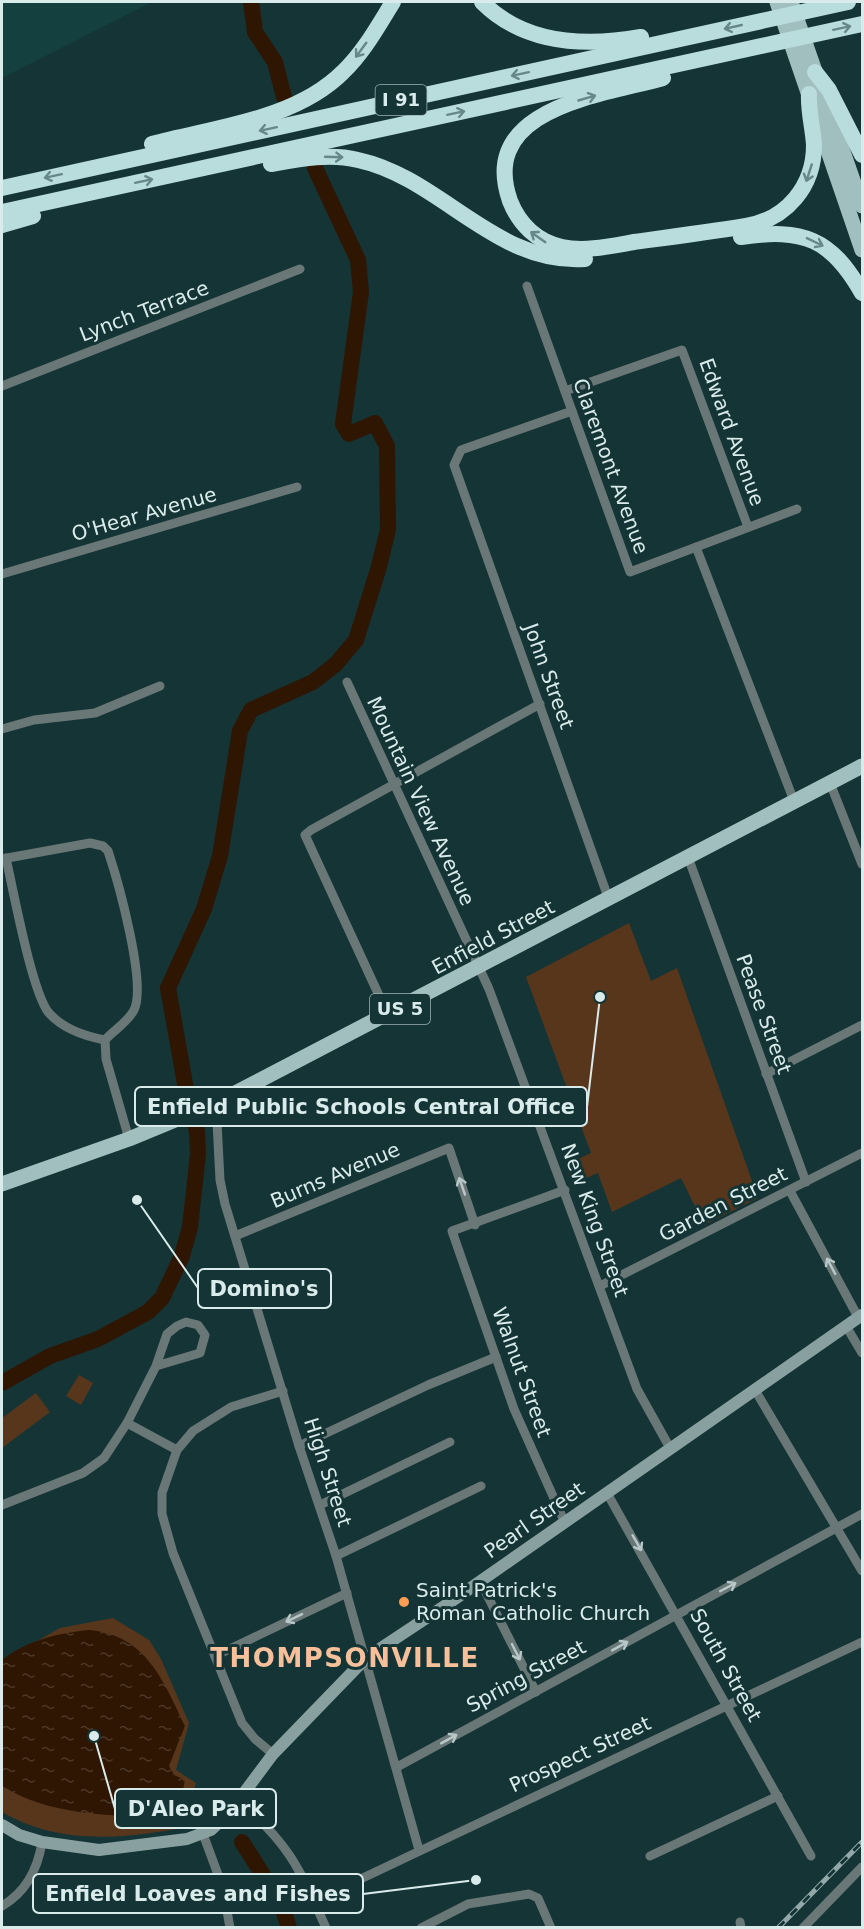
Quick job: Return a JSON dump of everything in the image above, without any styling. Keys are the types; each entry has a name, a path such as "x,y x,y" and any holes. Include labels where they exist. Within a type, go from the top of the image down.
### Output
{"highway":[{"path":"102,166 132,149 268,114 307,98 336,79 352,63 393,2"},
{"path":"482,2 496,14 522,29 559,41 605,42 673,31 701,34"},
{"name":"I 91","path":"2,187 848,2"},
{"name":"I 91","path":"2,212 862,24"},
{"path":"723,54 699,68 556,108 528,124 510,151 506,172 510,202 527,228 553,245 583,249 746,226 768,220 794,200 810,173 814,146 809,94"},
{"path":"809,67 829,90 862,155"},
{"path":"234,161 263,165 330,157 357,159 378,165 409,180 510,244 552,258 593,258 761,234 795,234 813,240 831,251 862,293"},
{"path":"2,225 62,208 87,193"}],"main road":[{"path":"777,2 809,67 862,206"},
{"path":"791,2 809,67 809,94 862,250"},
{"name":"Enfield Street","path":"2,1184 129,1139 216,1103 480,968 862,766"}],"street":[{"name":"Lynch Terrace","path":"2,386 300,269"},
{"name":"Claremont Avenue","path":"528,286 630,572 696,547"},
{"name":"Edward Avenue","path":"566,392 682,350 748,527"},
{"name":"John Street","path":"572,411 461,450 454,465 609,900"},
{"name":"O'Hear Avenue","path":"2,574 297,487"},
{"path":"794,801 696,547 797,509"},
{"name":"Mountain View Avenue","path":"347,682 393,786 480,968"},
{"path":"2,729 34,720 95,712 160,686"},
{"path":"388,1015 305,835 540,704"},
{"path":"830,783 862,864"},
{"path":"105,1040 71,1030 60,1024 47,1011 34,975 4,859 90,843 104,846 108,851 135,959 138,984 134,1010 105,1040 106,1059 129,1139"},
{"name":"Pease Street","path":"688,857 806,1182"},
{"name":"New King Street","path":"480,968 638,1389 670,1448"},
{"path":"766,1074 862,1025"},
{"name":"High Street","path":"216,1103 220,1179 235,1236 299,1446 336,1556 419,1850"},
{"name":"Burns Avenue","path":"235,1236 449,1148 475,1225"},
{"name":"Garden Street","path":"600,1286 862,1154"},
{"path":"475,1225 565,1190"},
{"path":"790,1191 860,1316"},
{"name":"Walnut Street","path":"475,1225 452,1231 525,1435 565,1523"},
{"name":"Pearl Street","path":"203,1834 219,1824 273,1754 366,1658 565,1523 860,1316"},
{"path":"2,1505 83,1473 104,1458 127,1423 156,1366 163,1343 173,1329 186,1322 201,1328 205,1335 200,1353 156,1366"},
{"path":"846,1326 862,1353"},
{"path":"299,1446 428,1385 496,1357"},
{"path":"273,1754 255,1739 242,1723 173,1553 162,1514 164,1480 177,1450 193,1431 216,1415 283,1390"},
{"path":"755,1390 862,1571"},
{"path":"127,1423 177,1450"},
{"path":"320,1504 450,1442"},
{"path":"336,1556 481,1486"},
{"name":"South Street","path":"606,1493 677,1615 811,1856"},
{"name":"Spring Street","path":"397,1767 862,1514"},
{"path":"480,1581 536,1692"},
{"path":"215,1656 347,1593"},
{"name":"Prospect Street","path":"314,1901 862,1642"},
{"path":"650,1856 778,1796"},
{"path":"238,1802 279,1838 296,1863 327,1928"},
{"path":"2,1825 42,1842 99,1850 135,1847 203,1834 223,1888 230,1928"},
{"path":"2,1906 16,1896 33,1873 39,1863 42,1842"},
{"path":"803,1928 862,1867"},
{"path":"421,1928 474,1902 530,1894 538,1898 551,1928"}],"shaded area":[{"path":"2,2 152,2 2,78"},
{"path":"629,923 651,981 677,968 758,1198 704,1225 681,1178 612,1212 598,1173 572,1184 565,1165 591,1153 526,977"},
{"path":"79,1375 93,1383 81,1405 66,1396"},
{"path":"36,1393 50,1412 2,1448 2,1418"},
{"path":"113,1618 149,1640 161,1659 189,1723 176,1770 196,1783 192,1795 213,1815 191,1826 176,1829 93,1837 37,1828 19,1821 2,1812 2,1661 60,1628"}],"water":[{"path":"89,1630 109,1634 139,1650 160,1677 185,1726 169,1766 174,1775 185,1780 178,1815 170,1813 164,1822 160,1818 98,1814 58,1808 20,1796 2,1786 2,1660 22,1647 44,1639"}],"waterway":[{"path":"251,2 255,32 275,62 284,97"},
{"path":"2,1383 50,1356 98,1339 148,1312 162,1298 182,1256 190,1227 198,1154 197,1131 187,1095 168,988 204,909 220,856 240,731 251,710 313,682 336,664 356,640 378,570 388,530 387,446 375,423 349,434 343,424 361,292 358,260 315,168"},
{"path":"159,1802 179,1811 195,1812"},
{"path":"242,1842 281,1903 289,1928"}],"railway":[{"path":"778,1928 862,1842"}],"place":[{"name":"Enfield Public Schools Central Office","path":"600,997"},
{"name":"Domino's","path":"137,1200"},
{"name":"Saint Patrick's Roman Catholic Church","path":"404,1602"},
{"name":"D'Aleo Park","path":"94,1736"},
{"name":"Enfield Loaves and Fishes","path":"476,1880"}],"district":[{"name":"THOMPSONVILLE","path":"345,1658"}]}
